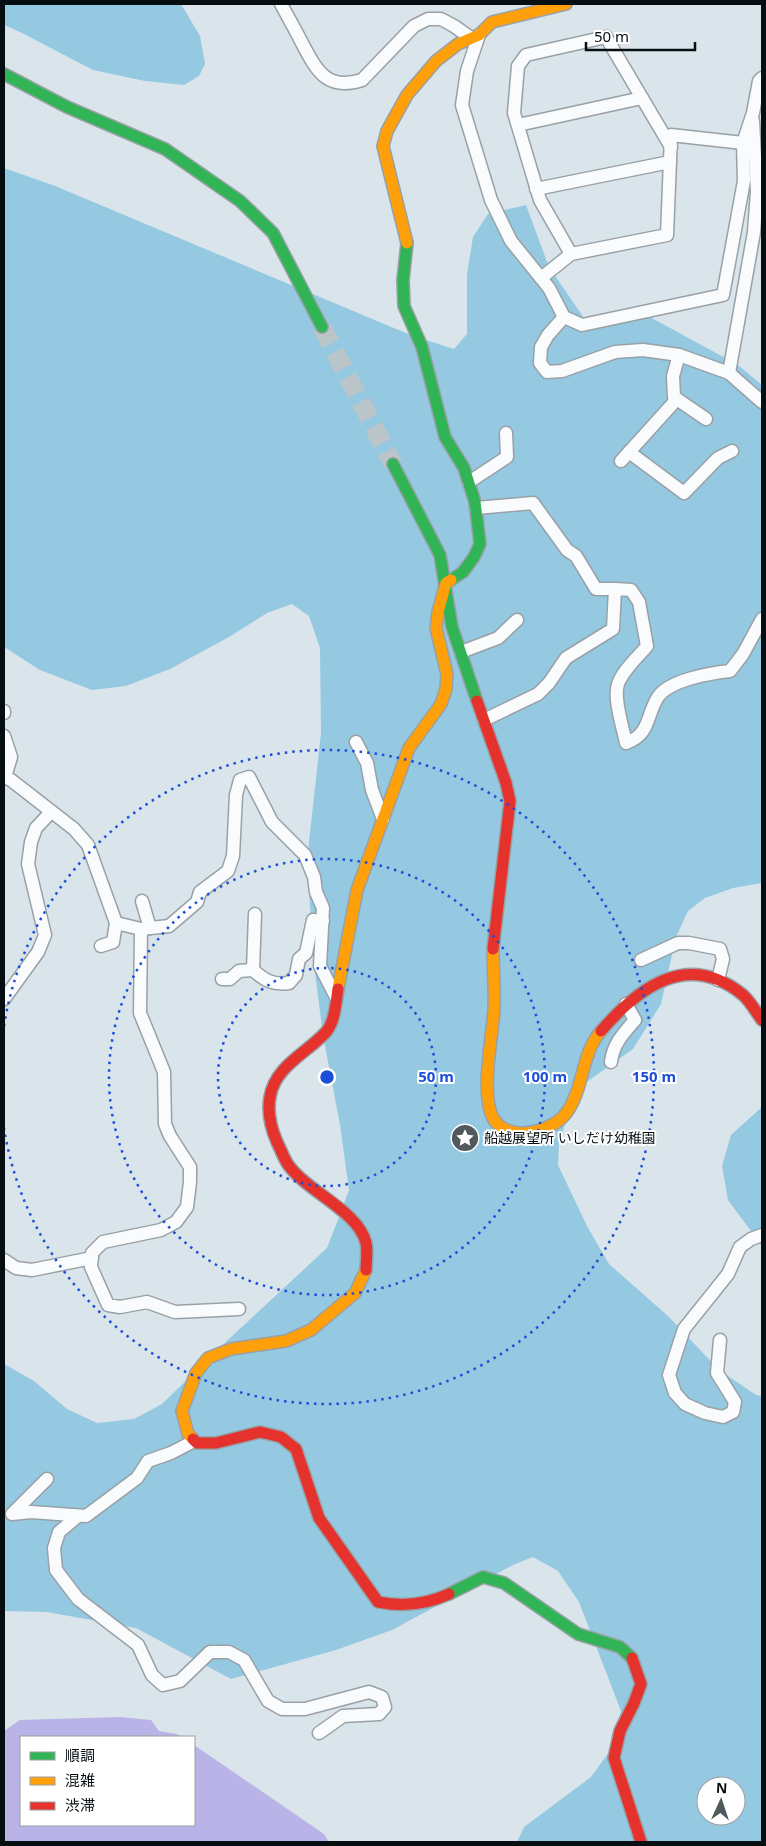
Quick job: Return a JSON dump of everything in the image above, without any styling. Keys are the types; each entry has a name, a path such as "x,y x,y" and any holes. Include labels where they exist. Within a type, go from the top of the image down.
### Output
{"street":[{"path":"281,4 317,71 333,81 350,83 362,80 414,26 428,19 441,19 475,37"},
{"path":"566,4 492,22 475,37 458,44 436,62 407,95 387,131 383,146 407,243 404,306 422,347 446,437 464,468 469,482 476,508 480,544 474,557 463,572 446,583 438,612 436,628 447,674 446,688 441,704 409,748 357,890 333,1015 327,1031 293,1060 279,1076 270,1096 269,1115 274,1134 288,1164 306,1182 356,1223 366,1243 366,1269 355,1293 311,1330 286,1341 231,1349 208,1358 196,1373 182,1411 188,1434 197,1443 216,1443 260,1432 282,1437 296,1449 319,1518 378,1602 398,1606 420,1604 459,1590 483,1577 504,1583 578,1634 620,1647 633,1659 641,1684 620,1731 614,1758 641,1842"},
{"path":"475,37 462,104 491,200 511,241 549,288 564,317 582,325 723,295 744,181 743,142 753,114 761,81"},
{"path":"570,254 540,200 514,113 518,66 526,55 606,37 671,147"},
{"path":"4,74 67,107 165,149 240,201 273,233 322,326"},
{"path":"518,125 642,98"},
{"path":"729,373 754,232 757,192 753,114"},
{"path":"541,278 570,254 666,234 671,135 743,142"},
{"path":"536,189 670,162"},
{"path":"564,317 548,335 541,347 540,363 547,372 562,371 615,352 643,350 679,356 729,373 762,402"},
{"path":"679,356 673,376 674,397 706,419"},
{"path":"677,399 625,456 684,493 718,458 732,451"},
{"path":"469,482 507,457 506,433"},
{"path":"393,464 440,555 452,627 506,783 510,801 493,949 494,1009 488,1076 488,1103 492,1118 504,1130 522,1133 539,1131 553,1124 567,1112 578,1090 592,1040 626,1004 655,983 674,976 702,975 718,980 744,996 762,1020"},
{"path":"476,508 532,503 567,550 576,556 596,589 631,590 639,602 647,646 618,684 618,700 626,743 636,739 647,726 658,696 675,684 712,673 730,671 743,654 762,619"},
{"path":"484,720 538,694 549,683 566,658 613,629 615,589"},
{"path":"461,652 498,638 517,620"},
{"path":"4,736 11,757 4,777 11,780 74,829 88,845 116,923 113,942 101,946"},
{"path":"356,742 367,763 372,790 383,819"},
{"path":"116,923 145,929 169,926 197,902 200,892 228,871 233,856 236,795 240,780 249,777 272,822 306,855 314,877 316,892 324,908 320,966 336,996"},
{"path":"4,999 38,952 45,935 28,864 31,842 36,828 51,812"},
{"path":"142,901 145,929 140,1014 164,1072 165,1124 170,1136 190,1167 187,1207 176,1222 161,1230 103,1242 92,1253 92,1268 108,1305 120,1308 147,1302 175,1312 239,1309"},
{"path":"255,914 253,970 264,981 278,984 289,983 296,975 299,959 306,953 313,920 323,921"},
{"path":"641,960 678,943 689,942 720,950 723,959 718,980"},
{"path":"222,979 230,979 239,971 253,970"},
{"path":"611,1062 612,1052 617,1041 634,1020 626,1004"},
{"path":"720,1340 717,1373 735,1402 732,1412 723,1417 705,1413 685,1404 675,1393 669,1375 684,1328 728,1274 740,1247 751,1239 762,1235"},
{"path":"4,1260 16,1268 32,1270 92,1258"},
{"path":"47,1479 12,1514 31,1512 86,1516 137,1478 148,1461 171,1453 194,1441"},
{"path":"78,1516 59,1532 54,1548 56,1570 78,1599 138,1645 152,1675 164,1685 180,1681 210,1652 229,1652 244,1660 268,1701 282,1708 305,1709 369,1692 382,1697 385,1707 379,1714 343,1716 319,1733"}],"shaded area":[{"path":"4,4 181,4 200,36 205,64 199,76 184,85 145,81 93,70 4,25"},
{"path":"4,168 55,186 413,336 454,349 467,334 467,274 473,237 488,214 526,205 549,267 584,318 648,316 738,365 762,385 762,883 733,888 705,898 688,911 676,937 661,1004 633,1049 584,1084 572,1103 559,1143 558,1165 587,1226 609,1264 668,1316 719,1370 756,1395 762,1396 762,1842 517,1842 524,1827 591,1777 615,1744 621,1711 579,1602 558,1571 533,1557 513,1565 392,1630 336,1650 231,1679 136,1628 47,1612 4,1611 4,1364 34,1381 67,1409 97,1423 134,1419 162,1404 327,1248 349,1190 340,1125 323,1035 314,965 307,860 321,733 320,648 309,616 292,604 267,613 229,637 170,669 126,686 92,690 40,670 4,647"},
{"path":"762,1107 762,1246 728,1200 722,1166 731,1135"},
{"path":"120,1717 151,1720 159,1731 180,1736 20,1736 20,1826 195,1826 195,1746 324,1834 329,1842 4,1842 4,1731 20,1720"}],"tunnel":[{"path":"322,327 393,464"}],"traffic: fast":[{"path":"4,74 67,107 165,149 240,201 273,233 322,327"},
{"path":"407,243 403,280 404,306 422,347 445,437 464,468 475,502 480,544 474,557 463,572 451,580"},
{"path":"393,464 440,555 452,627 477,701"},
{"path":"449,1594 483,1577 504,1583 578,1634 620,1647 632,1658"}],"traffic: slow":[{"path":"407,243 383,146 387,131 407,95 436,61 458,44 479,35 492,22 566,4"},
{"path":"338,989 357,890 409,748 441,704 446,689 447,674 436,628 438,612 446,583 451,580"},
{"path":"493,949 494,1010 487,1093 492,1116 501,1127 514,1132 524,1133 548,1127 559,1121 573,1103 586,1060 594,1040 601,1031"},
{"path":"193,1439 188,1434 182,1411 196,1373 208,1358 231,1349 286,1341 311,1330 355,1293 366,1270"}],"traffic: jam":[{"path":"477,701 506,783 510,801 493,949"},
{"path":"601,1031 631,1000 648,988 684,975 703,975 723,982 746,997 762,1020"},
{"path":"338,989 335,1012 329,1028 285,1068 278,1077 270,1097 269,1115 275,1137 287,1163 295,1173 342,1211 361,1231 367,1246 366,1270"},
{"path":"193,1439 197,1443 216,1443 260,1432 281,1437 296,1449 319,1518 378,1602 396,1604 423,1603 449,1594"},
{"path":"632,1658 641,1684 620,1731 614,1758 641,1842"}],"place":[{"name":"船越展望所 いしだけ幼稚園","path":"465,1138"}]}
